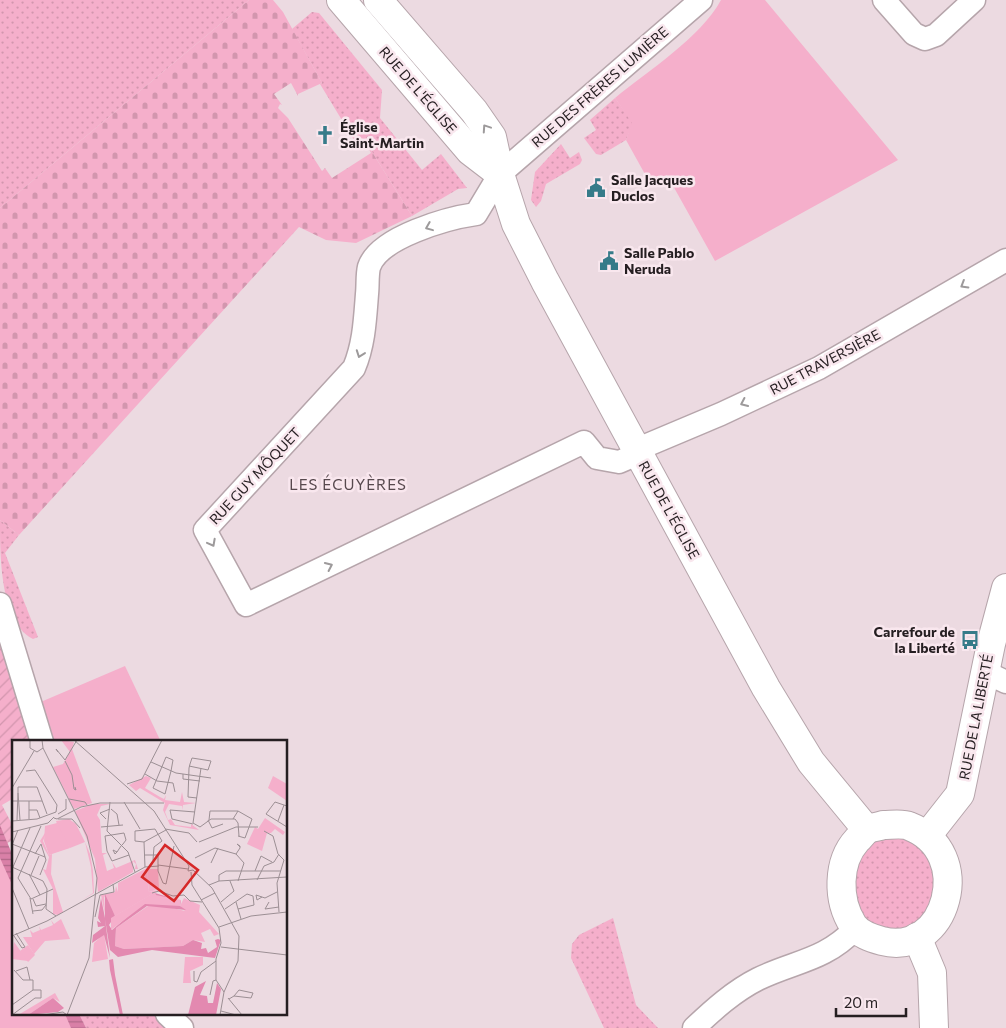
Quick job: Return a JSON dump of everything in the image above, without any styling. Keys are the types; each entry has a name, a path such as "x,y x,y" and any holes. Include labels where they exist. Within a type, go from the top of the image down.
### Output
{"street":[{"name":"RUE DE L'ÉGLISE","path":"341,0 470,151 500,174"},
{"name":"RUE DE L'ÉGLISE","path":"378,0 474,111 492,136 500,174 516,224 544,281 766,688 812,762 867,830"},
{"name":"RUE DES FRÈRES LUMIÈRE","path":"500,174 701,0"},
{"path":"884,0 914,34 925,39 936,35 974,0"},
{"name":"RUE GUY MÔQUET","path":"500,174 476,214 453,218 393,241 377,254 369,267 362,349 354,368 205,530 246,605 584,442 597,458 619,462 637,452"},
{"name":"RUE TRAVERSIÈRE","path":"637,452 645,446 721,414 819,368 1006,260"},
{"name":"RUE DE LA LIBERTÉ","path":"927,836 960,794 996,677 1006,588"},
{"path":"0,604 41,740"},
{"path":"883,825 908,826 927,836 944,861 948,876 949,893 933,925 917,937 902,942 885,942 869,938 855,929 845,913 842,894 842,876 845,860 852,846 867,830 883,825"},
{"path":"694,1028 745,986 760,978 818,957 842,943 855,929"},
{"path":"917,937 932,973 934,1028"},
{"path":"169,1016 182,1028"}],"green space":[{"path":"0,0 249,0 0,208"},
{"path":"249,0 273,0 283,12 322,83 298,94 298,96 291,83 274,94 282,105 280,104 278,108 288,118 322,171 325,168 332,178 371,153 364,139 412,216 356,243 326,240 299,227 19,535 0,520 0,208"},
{"path":"721,0 765,0 898,160 715,261 667,175 651,185 626,140 632,123 615,98 673,53 701,27"},
{"path":"312,12 319,13 382,90 380,118 422,170 441,154 467,188 458,189 412,216 364,139 357,145 320,84 322,83 292,29"},
{"path":"615,98 633,123 626,140 601,155 596,154 584,138 596,130 590,120"},
{"path":"561,144 570,158 579,152 582,160 580,164 546,184 541,201 536,207 531,200 535,172"},
{"path":"0,520 19,535 5,553 38,637 33,639 22,630 14,618 8,603 2,569"},
{"path":"0,627 33,740 12,740 12,799 2,805 12,824 12,841 7,843 0,825"},
{"path":"125,666 160,740 46,740 36,704"},
{"path":"0,825 12,854 12,1016 80,1016 86,1028 0,1028"},
{"path":"905,837 919,845 933,866 936,891 924,916 912,926 900,930 887,930 864,920 854,894 853,880 860,857 869,845 877,839"},
{"path":"613,918 636,1005 658,1028 604,1028 571,958 572,944 579,935"},
{"path":"80,1016 154,1016 168,1028 86,1028"}],"shaded area":[{"path":"0,825 12,854 12,885 0,858"},
{"path":"66,1016 80,1016 86,1028 71,1028"}],"place":[{"name":"Église Saint-Martin","path":"325,135"},
{"name":"Salle Jacques Duclos","path":"596,188"},
{"name":"Salle Pablo Neruda","path":"609,261"},
{"name":"Carrefour de la Liberté","path":"970,640"}],"district":[{"name":"LES ÉCUYÈRES","path":"348,485"}]}
